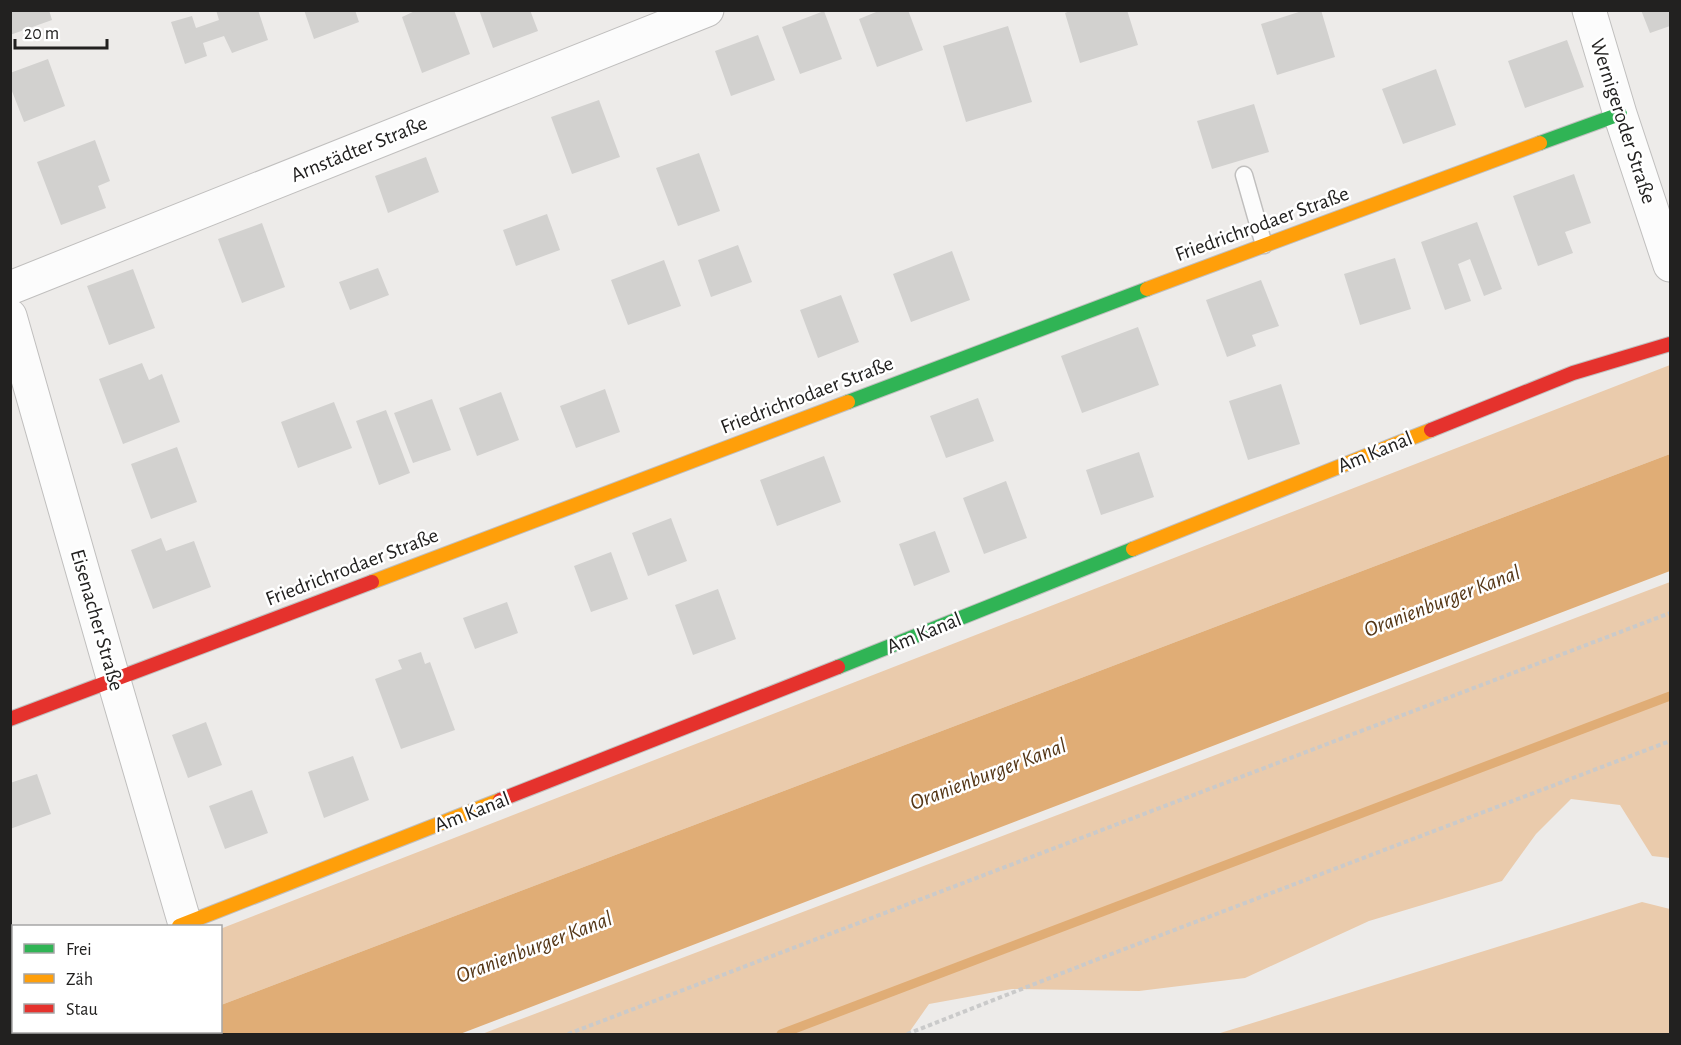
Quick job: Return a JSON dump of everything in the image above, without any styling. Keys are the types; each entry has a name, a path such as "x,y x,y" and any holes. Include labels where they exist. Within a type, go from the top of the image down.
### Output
{"street":[{"name":"Arnstädter Straße","path":"10,288 707,10"},
{"name":"Wernigeroder Straße","path":"1588,10 1671,265"},
{"name":"Friedrichrodaer Straße","path":"10,719 1094,308 1620,114"},
{"name":"Eisenacher Straße","path":"10,316 182,925"},
{"name":"Am Kanal","path":"182,925 695,724 1573,373 1671,344"}],"lane":[{"path":"1244,175 1264,245"}],"path":[{"path":"568,1035 1671,613"},
{"path":"907,1035 1093,961 1671,741"},
{"path":"925,1027 928,1035"}],"shaded area":[{"path":"1670,365 1670,454 222,1005 222,928"},
{"path":"1670,582 1670,858 1652,856 1620,805 1571,799 1536,834 1502,881 1369,921 1245,978 1139,991 1012,989 929,1004 908,1034 482,1034"},
{"path":"1642,902 1670,909 1670,1034 1217,1034"},
{"path":"11,1009 12,1033 147,1033 11,1034"}],"water":[{"name":"Oranienburger Kanal","path":"1670,454 1670,571 460,1034 143,1034 222,1033 222,1005"}],"building":[{"path":"10,10 49,10 52,20 10,35"},
{"path":"216,10 258,10 268,40 232,53 224,36 203,43 207,56 185,64 171,22 192,16 196,28 219,20"},
{"path":"304,10 355,10 359,22 314,39"},
{"path":"417,10 454,10 470,54 422,73 402,17"},
{"path":"479,10 530,10 538,31 493,48"},
{"path":"881,10 908,10 923,50 877,67 859,19"},
{"path":"1072,10 1127,10 1138,45 1080,63 1065,13"},
{"path":"1305,10 1321,10 1335,57 1277,75 1261,24"},
{"path":"1641,10 1670,10 1670,26 1650,33"},
{"path":"824,11 842,59 800,74 782,27"},
{"path":"1008,26 1032,102 966,122 943,46"},
{"path":"758,35 775,80 731,96 715,51"},
{"path":"1567,40 1584,87 1525,108 1508,61"},
{"path":"48,59 65,106 24,122 10,86 10,73"},
{"path":"1436,69 1456,125 1403,144 1382,89"},
{"path":"599,100 620,157 572,174 551,117"},
{"path":"1254,104 1269,152 1212,169 1197,121"},
{"path":"95,140 110,181 98,186 106,208 61,225 37,162"},
{"path":"699,153 720,211 678,226 656,168"},
{"path":"426,157 439,192 388,213 375,176"},
{"path":"1574,174 1591,223 1565,232 1573,253 1538,266 1513,196"},
{"path":"547,214 560,250 516,266 503,230"},
{"path":"1477,222 1502,289 1484,296 1470,259 1458,264 1471,301 1445,310 1421,242"},
{"path":"262,223 285,287 242,303 218,239"},
{"path":"738,245 752,282 711,297 698,260"},
{"path":"952,251 970,300 911,322 893,274"},
{"path":"1395,258 1411,309 1360,325 1344,274"},
{"path":"664,260 681,306 628,325 611,280"},
{"path":"378,268 389,295 350,310 339,282"},
{"path":"133,269 155,328 109,345 87,286"},
{"path":"1261,280 1279,326 1252,335 1256,346 1227,357 1206,300"},
{"path":"841,295 859,342 818,358 800,310"},
{"path":"1138,327 1159,385 1082,413 1061,356"},
{"path":"142,363 149,380 162,374 180,422 123,444 99,379"},
{"path":"1281,384 1300,444 1248,460 1229,401"},
{"path":"605,389 620,432 576,448 560,406"},
{"path":"501,392 519,440 477,456 459,408"},
{"path":"978,398 994,441 946,458 930,416"},
{"path":"432,399 451,450 413,463 394,413"},
{"path":"334,402 352,448 298,468 281,422"},
{"path":"386,410 410,473 379,485 356,421"},
{"path":"177,447 197,502 151,519 131,464"},
{"path":"1139,452 1154,497 1101,515 1086,470"},
{"path":"824,456 841,502 777,526 760,480"},
{"path":"1006,481 1027,538 984,554 963,498"},
{"path":"671,518 687,561 648,576 632,533"},
{"path":"935,531 950,572 914,586 899,544"},
{"path":"161,538 166,551 194,541 211,587 153,609 131,550"},
{"path":"611,552 628,599 591,612 574,566"},
{"path":"718,589 736,639 693,655 675,605"},
{"path":"507,602 518,633 475,649 463,618"},
{"path":"421,652 425,664 430,662 455,730 401,749 375,679 402,669 398,660"},
{"path":"206,722 222,765 188,778 172,735"},
{"path":"353,756 369,800 324,818 308,772"},
{"path":"37,774 51,814 10,829 10,783"},
{"path":"252,790 268,833 225,849 209,806"}],"waterway":[{"path":"781,1034 1670,696"}],"traffic: fast":[{"path":"1540,143 1620,114"},
{"path":"848,402 1147,289"},
{"path":"838,667 1133,549"}],"traffic: slow":[{"path":"1147,289 1540,143"},
{"path":"372,582 848,402"},
{"path":"1133,549 1431,430"},
{"path":"182,925 500,800"}],"traffic: jam":[{"path":"1431,430 1573,373 1670,344"},
{"path":"10,719 372,582"},
{"path":"500,800 838,667"}]}
